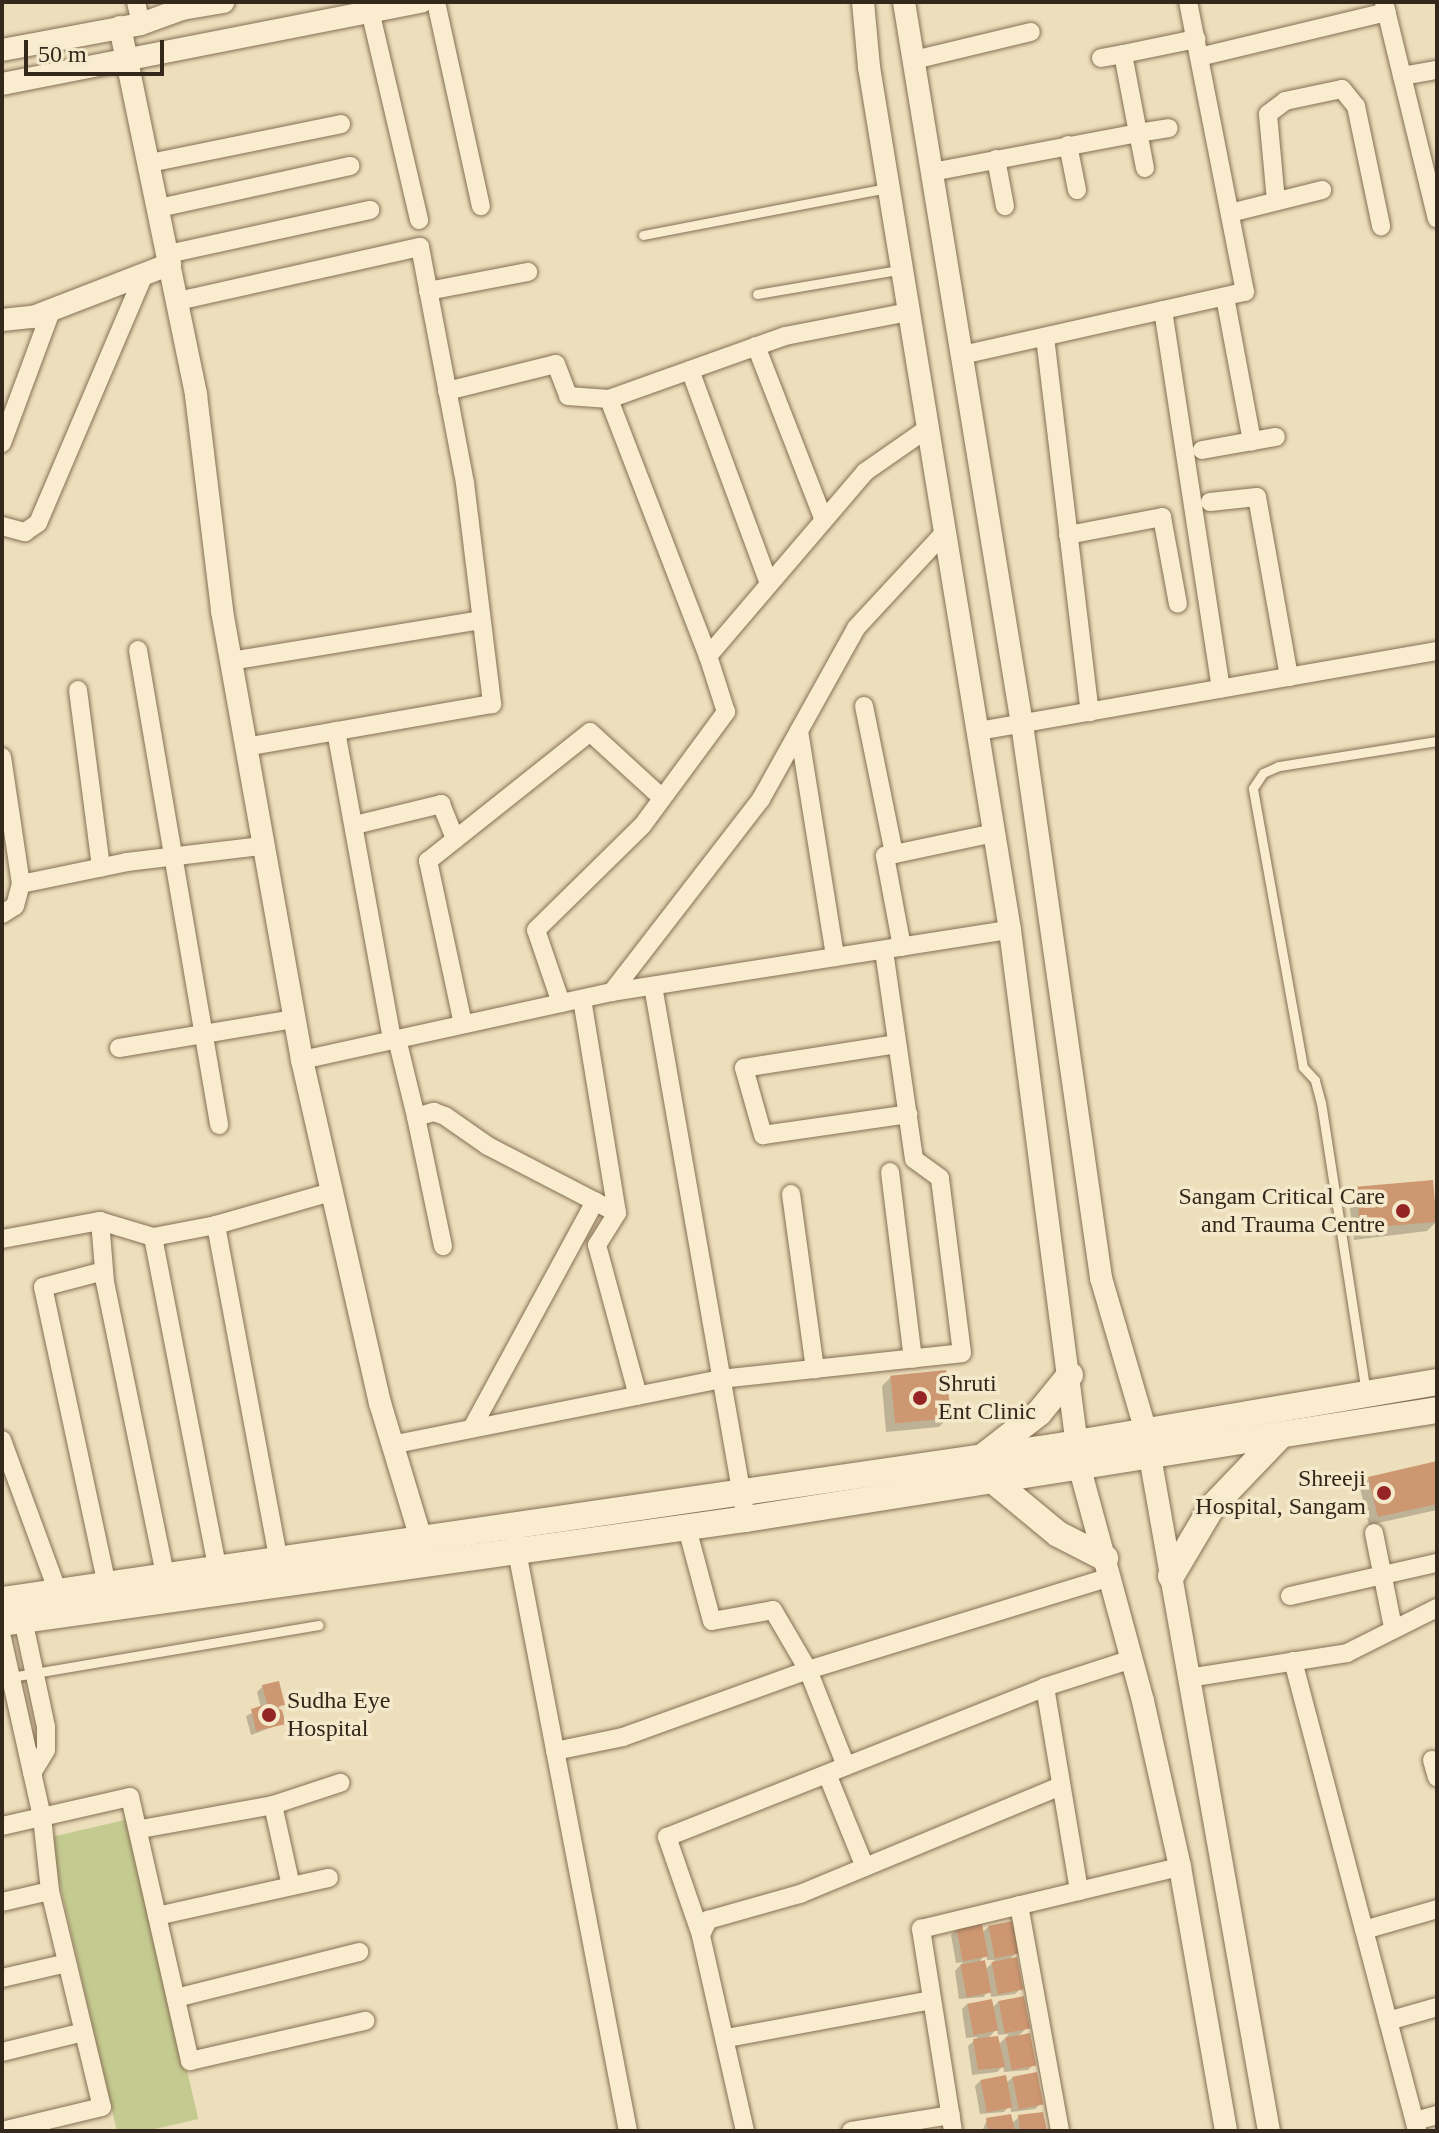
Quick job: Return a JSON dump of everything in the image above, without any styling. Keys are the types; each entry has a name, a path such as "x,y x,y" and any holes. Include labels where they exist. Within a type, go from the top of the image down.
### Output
{"main road":[{"path":"985,1455 1039,1413 1070,1375"},
{"path":"11,1610 515,1540 741,1492 1437,1382"},
{"path":"11,1610 58,1592 422,1542 515,1540 687,1528 1080,1469 1437,1410"},
{"path":"1171,1576 1212,1507 1281,1435"},
{"path":"995,1482 1058,1534 1108,1567"}],"street":[{"path":"136,2 128,61 196,395 231,661 262,846 302,1060 331,1192 391,1445 422,1542"},
{"path":"2,50 131,26 182,6 223,2"},
{"path":"2,84 128,61 369,6 421,2"},
{"path":"436,2 481,206"},
{"path":"863,2 869,67 892,187 909,312 1010,930 1080,1469 1132,1659 1180,1867 1226,2131"},
{"path":"904,2 1022,724 1101,1278 1145,1428 1269,2131"},
{"path":"962,355 1245,292 1188,2"},
{"path":"369,6 419,220"},
{"path":"1101,58 1197,48 1386,7 1437,219"},
{"path":"914,60 1031,32"},
{"path":"1123,54 1145,168"},
{"path":"1402,76 1437,70"},
{"path":"1276,201 1268,114 1285,101 1342,89 1356,106 1381,226"},
{"path":"150,163 341,124"},
{"path":"932,172 1169,128"},
{"path":"1068,145 1077,190"},
{"path":"996,159 1005,206"},
{"path":"159,208 350,166"},
{"path":"1230,213 1322,190"},
{"path":"2,320 51,311 144,275 169,259 370,210"},
{"path":"178,301 420,247 447,391 492,704 245,747"},
{"path":"428,291 528,272"},
{"path":"2,526 25,532 38,523 144,275"},
{"path":"1225,297 1252,441"},
{"path":"1163,310 1221,689"},
{"path":"2,443 51,311"},
{"path":"447,391 556,364 568,396 609,399 756,346 909,312"},
{"path":"1045,337 1090,712"},
{"path":"756,346 824,520"},
{"path":"690,370 769,584"},
{"path":"561,1003 536,930 581,890 662,798 726,712 708,656 609,399"},
{"path":"708,656 865,472 928,428"},
{"path":"1202,450 1276,437"},
{"path":"1210,502 1257,497 1289,677"},
{"path":"1068,535 1162,517 1178,604"},
{"path":"612,992 761,799 856,628 945,532"},
{"path":"231,661 481,620"},
{"path":"138,650 176,857 219,1125"},
{"path":"978,731 1437,651"},
{"path":"78,690 101,868"},
{"path":"864,706 894,854"},
{"path":"336,731 394,1040 416,1117 443,1246"},
{"path":"799,731 835,957"},
{"path":"463,1024 428,861 590,732 662,798"},
{"path":"2,757 21,884 15,906 2,914"},
{"path":"355,825 441,804 455,839"},
{"path":"391,1445 720,1379 962,1353 940,1178 914,1159 897,1044 885,856 994,833"},
{"path":"21,884 101,868 262,846"},
{"path":"302,1060 612,992 1010,930"},
{"path":"653,986 746,1519"},
{"path":"582,999 617,1213 597,1245 638,1396"},
{"path":"119,1048 203,1031 295,1019"},
{"path":"897,1044 744,1068 763,1135 908,1114"},
{"path":"416,1117 434,1112 445,1116 488,1146 617,1213"},
{"path":"890,1172 913,1359"},
{"path":"2,1237 100,1221 153,1237 216,1225 331,1192"},
{"path":"791,1194 815,1369"},
{"path":"472,1428 595,1201"},
{"path":"100,1221 104,1271 166,1578"},
{"path":"216,1225 279,1562"},
{"path":"153,1237 218,1571"},
{"path":"104,1271 43,1287 107,1585"},
{"path":"2,1440 58,1592"},
{"path":"687,1528 712,1621 773,1610 808,1670 846,1766"},
{"path":"1374,1533 1393,1627"},
{"path":"515,1540 628,2131"},
{"path":"1290,1596 1437,1563"},
{"path":"555,1751 623,1737 1108,1567"},
{"path":"1188,1678 1347,1653 1393,1627 1437,1608"},
{"path":"11,1610 34,1673 46,1750 32,1773"},
{"path":"2,1638 6,1677 42,1817 50,1891 102,2107 2,2131"},
{"path":"745,2131 727,2038 701,1935 667,1837 1045,1687 1132,1659"},
{"path":"1293,1661 1416,2126 1437,2115"},
{"path":"1045,1687 1079,1891"},
{"path":"827,1774 865,1867"},
{"path":"141,1829 273,1805 340,1783"},
{"path":"701,1935 708,1920 800,1894 1061,1786"},
{"path":"2,1826 130,1797 141,1829 190,2061 365,2021"},
{"path":"273,1805 291,1886"},
{"path":"851,2131 952,2123 921,1929 1180,1867"},
{"path":"157,1916 329,1878"},
{"path":"2,1902 50,1891"},
{"path":"1019,1905 1060,2131"},
{"path":"1364,1930 1437,1909"},
{"path":"176,1998 359,1952"},
{"path":"2,1978 67,1963"},
{"path":"727,2038 932,2000"},
{"path":"1388,2021 1437,2007"},
{"path":"2,2052 84,2032"}],"lane":[{"path":"643,235 892,187"},
{"path":"757,294 904,269"},
{"path":"1366,1393 1321,1103 1315,1080 1303,1067 1253,788 1263,773 1279,766 1437,741"},
{"path":"6,1677 319,1625"}],"green space":[{"path":"129,1819 198,2119 147,2131 117,2131 49,1837"}],"building":[{"path":"1433,1180 1437,1222 1360,1229 1356,1187"},
{"path":"946,1370 951,1418 895,1424 890,1376"},
{"path":"1437,1461 1437,1504 1378,1517 1368,1477"},
{"path":"279,1681 285,1705 275,1707 282,1710 286,1724 256,1731 251,1709 267,1704 262,1685"},
{"path":"1013,1921 1019,1953 995,1958 988,1926"},
{"path":"982,1924 988,1956 963,1961 956,1929"},
{"path":"1017,1957 1023,1989 998,1994 991,1962"},
{"path":"985,1960 991,1992 967,1997 960,1965"},
{"path":"1024,1996 1030,2028 1005,2033 998,2001"},
{"path":"992,1999 998,2030 974,2035 967,2004"},
{"path":"1030,2033 1036,2065 1012,2070 1005,2038"},
{"path":"998,2036 1005,2067 978,2070 973,2039"},
{"path":"1037,2072 1043,2104 1019,2109 1012,2077"},
{"path":"1006,2075 1012,2107 987,2112 980,2080"},
{"path":"1043,2112 1047,2131 1020,2131 1018,2115"},
{"path":"1011,2114 1015,2131 988,2131 986,2118"}],"place":[{"name":"Sangam Critical Care and Trauma Centre","path":"1403,1211"},
{"name":"Shruti Ent Clinic","path":"920,1398"},
{"name":"Shreeji Hospital, Sangam","path":"1384,1493"},
{"name":"Sudha Eye Hospital","path":"269,1715"}]}
